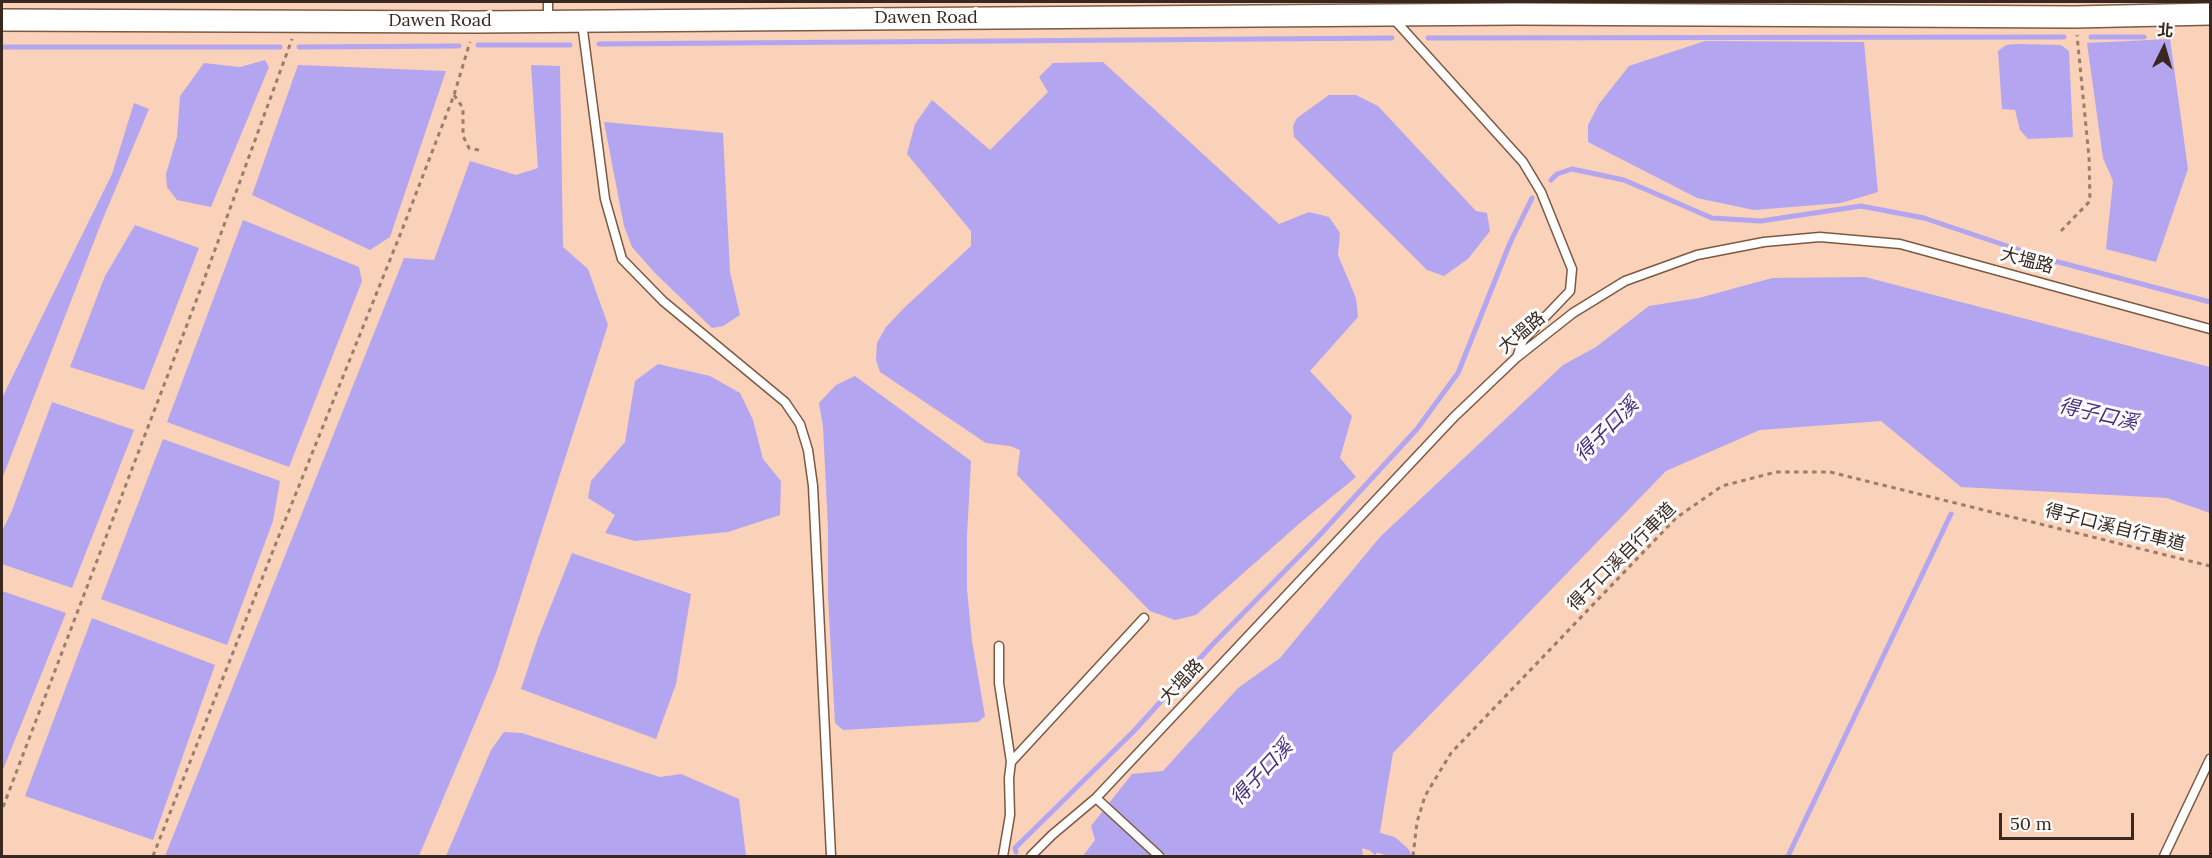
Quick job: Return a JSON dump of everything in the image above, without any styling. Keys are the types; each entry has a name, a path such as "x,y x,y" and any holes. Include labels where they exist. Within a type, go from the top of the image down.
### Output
{"street":[{"name":"Dawen Road","path":"2,20 476,22 548,11 581,20 1711,11 2211,14"}],"lane":[{"path":"1391,15 1522,162 1541,192 1572,269 1570,291 1523,340 1516,358"},
{"path":"581,20 605,199 622,259 663,301 785,402 800,424 808,450 813,486 831,856"},
{"name":"大塭路","path":"1031,856 1096,798 1446,426 1516,358 1573,312 1624,281 1697,255 1764,242 1820,237 1900,244 2211,329"},
{"path":"1011,762 1143,618"},
{"path":"999,646 999,683 1011,762 1010,815 1003,856"},
{"path":"2164,856 2211,759"},
{"path":"1096,798 1159,856"}],"path":[{"path":"2061,231 2090,201 2089,157 2074,13"},
{"path":"3,807 206,277 299,21"},
{"path":"153,856 402,230 454,95 476,22"},
{"path":"454,95 463,108 463,136 469,148 483,151"},
{"name":"得子口溪自行車道","path":"1413,856 1417,822 1425,796 1451,753 1676,518 1722,486 1776,472 1830,472 2211,566"}],"water":[{"path":"2170,39 2188,169 2156,262 2106,249 2113,181 2103,158 2087,43"},
{"path":"1705,41 1864,42 1878,192 1841,203 1754,210 1697,198 1588,142 1588,125 1599,104 1629,66"},
{"path":"2006,45 2061,45 2069,51 2073,137 2028,139 2020,130 2015,110 2002,109 1998,51"},
{"path":"265,60 269,67 211,207 177,200 167,187 166,174 177,137 180,96 204,63 240,67"},
{"path":"1103,62 1279,224 1309,212 1329,217 1340,233 1338,255 1356,298 1358,317 1310,371 1352,416 1340,458 1356,477 1196,615 1175,620 1150,611 1017,475 1020,450 1010,446 986,443 880,372 876,360 877,343 886,327 971,246 971,231 907,154 915,124 932,100 990,150 1048,92 1039,77 1053,63"},
{"path":"298,65 446,71 390,237 370,250 252,195"},
{"path":"531,65 560,66 563,247 588,269 608,325 496,673 419,856 165,856 404,258 434,260 470,161 516,175 538,168"},
{"path":"1329,95 1356,95 1378,106 1476,211 1487,213 1490,231 1468,259 1444,276 1427,270 1294,137 1293,126 1297,118"},
{"path":"134,103 149,109 102,221 2,479 2,398 112,174"},
{"path":"604,122 723,133 730,272 740,315 723,326 712,328 655,273 632,247 624,226"},
{"path":"243,220 359,267 362,281 289,467 167,422"},
{"path":"135,225 199,248 144,390 70,367 105,276"},
{"name":"得子口溪","path":"1865,277 2210,367 2210,513 2167,498 1961,487 1881,421 1760,430 1666,471 1393,753 1376,856 1350,834 1344,856 1083,856 1095,840 1091,826 1132,774 1163,771 1238,688 1280,658 1380,537 1563,365 1596,347 1649,306 1699,298 1772,278"},
{"path":"658,364 710,376 740,393 753,420 763,459 781,481 780,515 728,532 635,541 605,533 615,515 588,498 591,481 625,442 635,381"},
{"path":"855,376 971,461 967,589 972,641 985,716 978,722 843,730 835,723 828,597 828,528 823,427 819,403 836,385"},
{"path":"52,402 134,430 72,588 2,564 2,531 11,513"},
{"path":"163,439 280,481 273,521 227,645 101,599"},
{"path":"572,553 691,594 676,684 656,739 521,689 538,638"},
{"path":"2,591 66,613 2,772"},
{"path":"92,618 215,665 153,840 25,796"},
{"path":"504,732 522,733 660,777 681,774 739,799 746,856 446,856 491,750"}],"waterway":[{"path":"1428,38 2064,37"},
{"path":"2091,37 2144,37"},
{"path":"599,44 1392,38"},
{"path":"478,45 570,45"},
{"path":"299,47 459,46"},
{"path":"2,47 280,47"},
{"path":"1551,180 1557,174 1572,169 1624,180 1712,218 1761,221 1861,206 1924,218 2043,258 2210,302"},
{"path":"1016,852 1015,848 1134,731 1212,645 1317,538 1417,429 1458,373 1510,243 1532,198"},
{"path":"1788,856 1951,514"},
{"path":"1341,810 1350,834 1353,856"},
{"path":"1352,835 1390,846 1401,856"}]}
